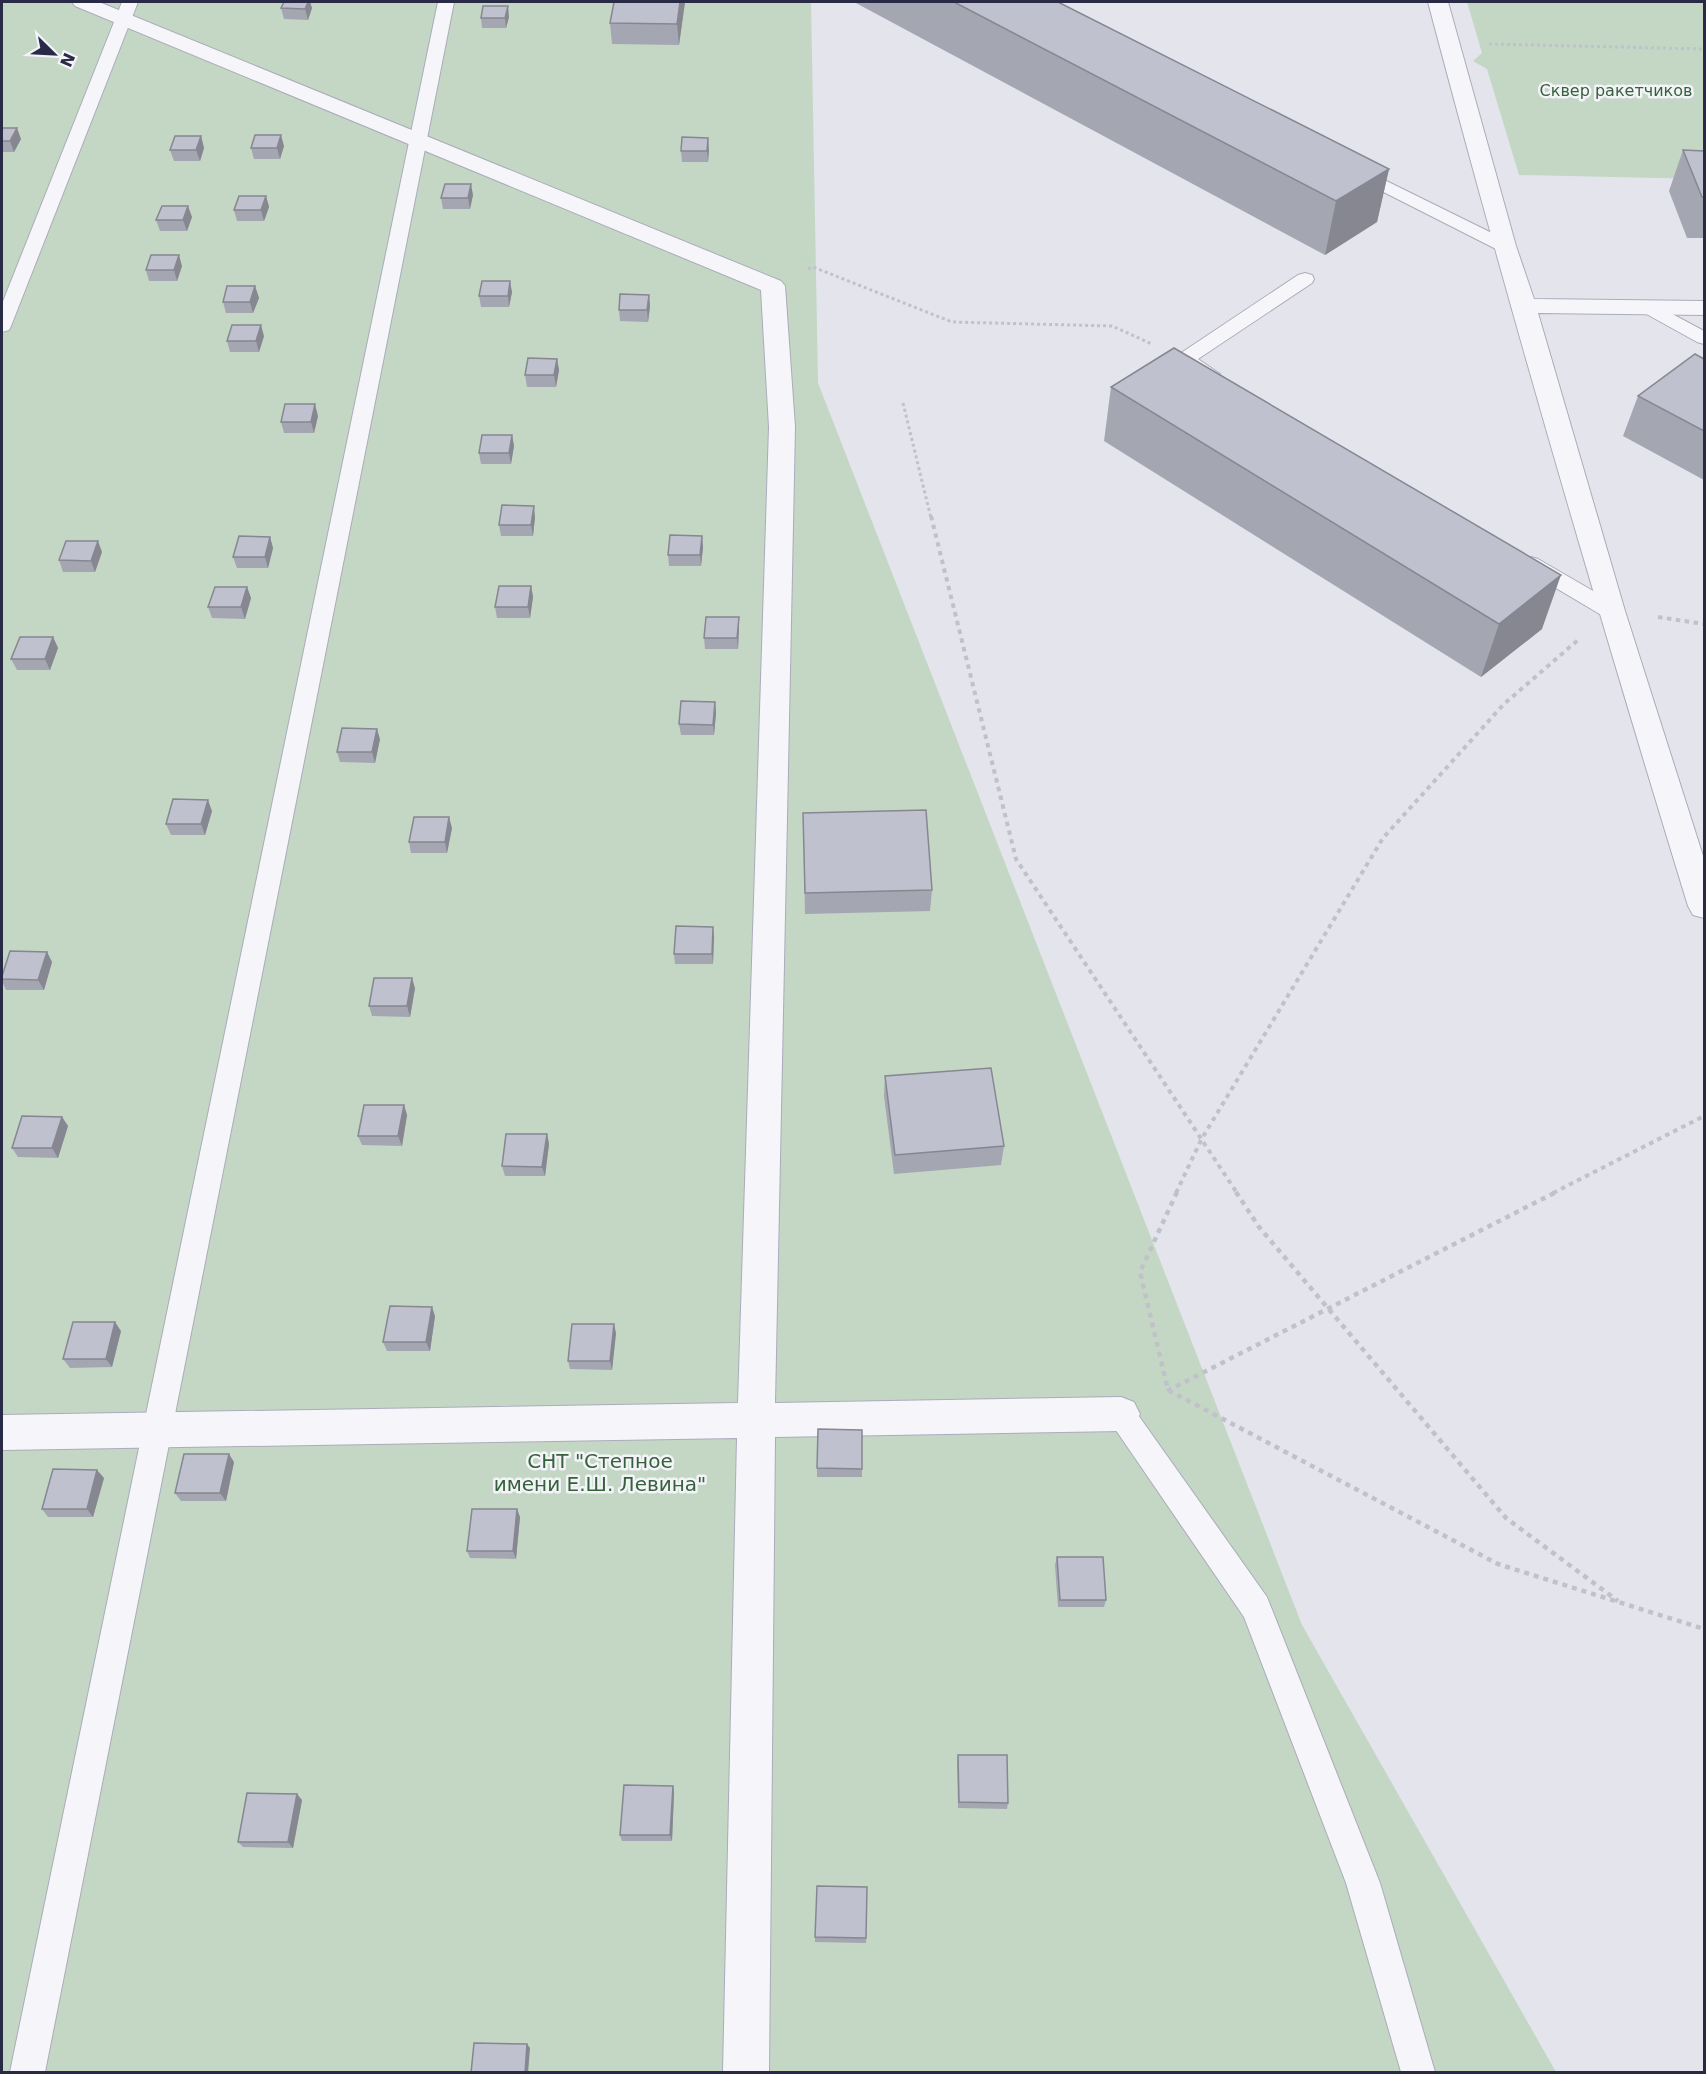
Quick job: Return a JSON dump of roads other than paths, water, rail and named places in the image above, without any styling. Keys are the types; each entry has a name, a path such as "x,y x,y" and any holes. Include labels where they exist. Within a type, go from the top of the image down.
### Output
{"street":[{"path":"82,2 127,10 417,140 773,286 782,427 756,1421 747,2073"},
{"path":"1438,2 1504,246 1524,306 1611,611 1704,906"},
{"path":"1524,306 1704,309"},
{"path":"2,1433 1121,1414"}],"lane":[{"path":"27,2073 446,2"},
{"path":"2,326 127,10"},
{"path":"1344,165 1504,246"},
{"path":"1226,383 1185,359 1305,279"},
{"path":"1648,307 1704,338"},
{"path":"1510,551 1611,611"},
{"path":"1121,1414 1256,1608 1363,1883 1418,2073"}],"park label":[{"name":"Сквер ракетчиков","path":"1616,90"},
{"name":"СНТ \"Степное имени Е.Ш. Левина\"","path":"600,1472"}]}
